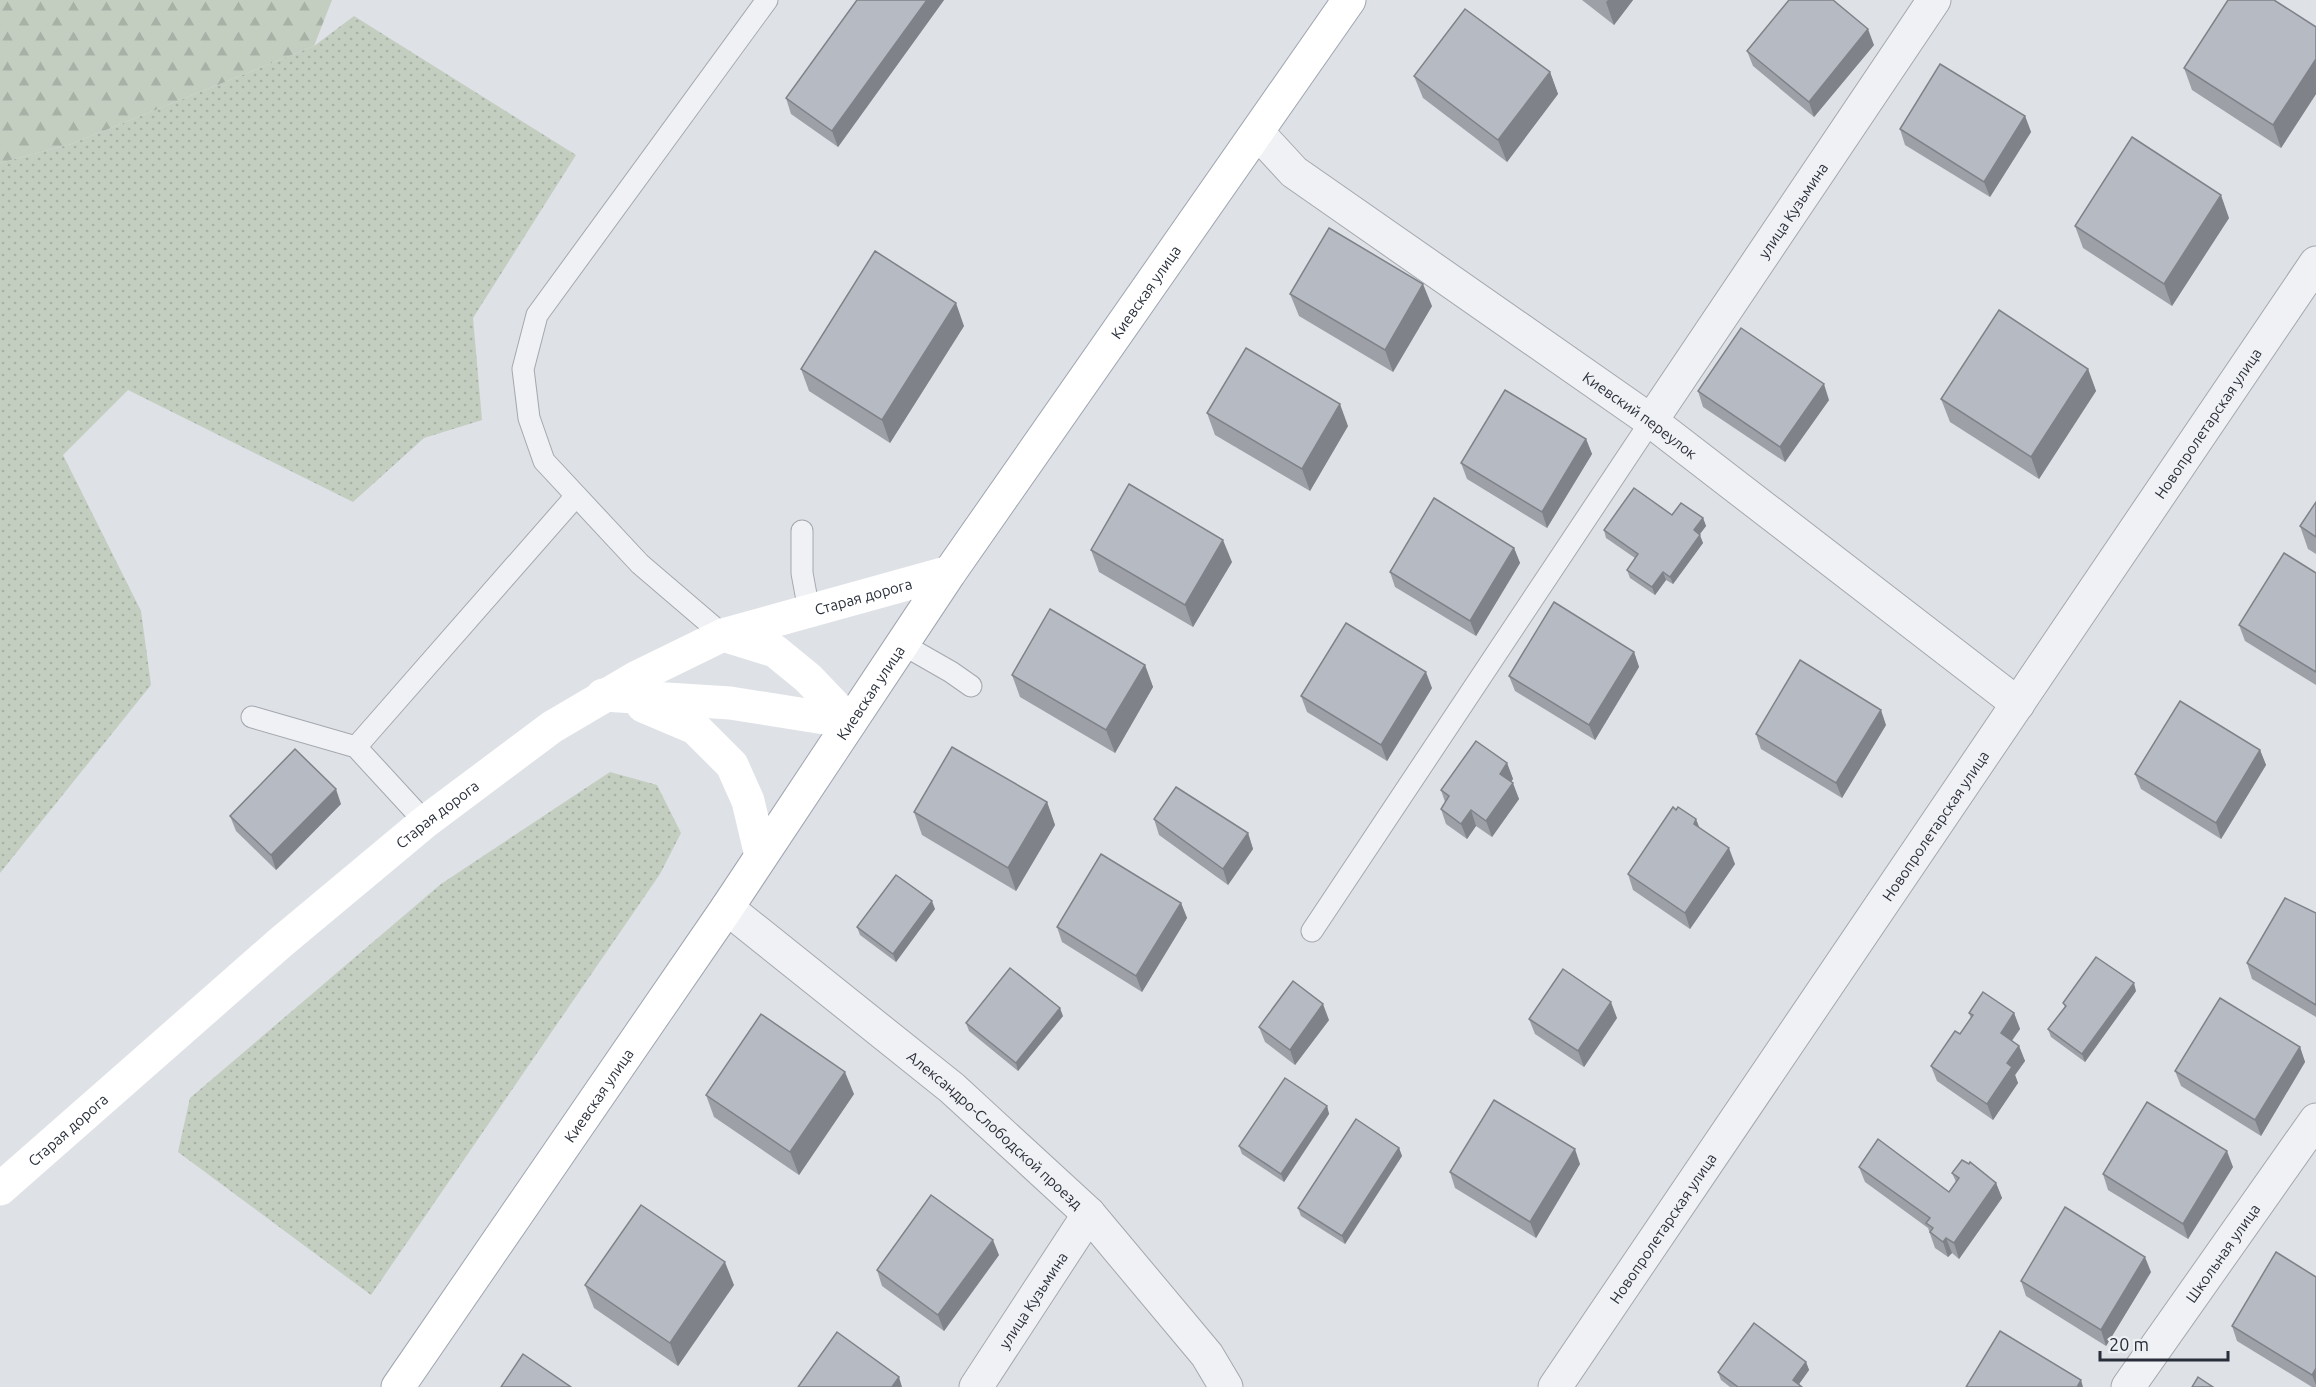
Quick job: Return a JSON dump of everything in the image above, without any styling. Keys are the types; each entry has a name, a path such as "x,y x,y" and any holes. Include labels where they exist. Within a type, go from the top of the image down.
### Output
{"street":[{"name":"Киевская улица","path":"398,1387 727,908 950,572 1349,0"},
{"name":"улица Кузьмина","path":"1650,422 1934,0"},
{"name":"Киевский переулок","path":"1258,133 1294,172 1650,422 2018,704"},
{"name":"Новопролетарская улица","path":"1555,1387 2316,263"},
{"name":"Старая дорога","path":"5,1175 425,822 552,727 603,695 723,635 950,572"},
{"path":"723,635 776,651 808,678 850,722"},
{"path":"603,695 730,703 850,722"},
{"path":"603,695 649,708 695,728 703,735 732,765 748,801 761,856"},
{"name":"Александро-Слободской проезд","path":"727,908 952,1088 1089,1214 1207,1356 1226,1387"},
{"name":"Школьная улица","path":"2128,1387 2316,1120"},
{"name":"улица Кузьмина","path":"976,1387 1089,1214"}],"lane":[{"path":"723,635 640,564 544,461 529,418 523,369 537,315 767,0"},
{"path":"1312,931 1650,422"},
{"path":"356,747 576,496"},
{"path":"802,531 802,573 809,611"},
{"path":"902,644 971,686"},
{"path":"252,717 356,747 425,822"}],"green space":[{"path":"0,0 332,0 314,46 71,144 0,163"},
{"path":"354,16 576,155 473,318 482,420 424,438 353,502 128,390 63,455 141,611 151,685 0,873 0,163 71,144 314,46"},
{"path":"610,772 657,785 681,833 660,874 371,1295 178,1152 190,1098 441,884"}],"building":[{"path":"857,0 927,0 832,131 786,98"},
{"path":"1789,0 1833,0 1868,29 1809,102 1747,51"},
{"path":"2228,0 2274,0 2316,27 2316,59 2273,125 2184,68"},
{"path":"1465,9 1550,72 1498,140 1414,76"},
{"path":"1940,64 2025,116 1984,182 1900,129"},
{"path":"2132,137 2221,195 2164,284 2075,226"},
{"path":"1329,228 1423,284 1385,350 1290,294"},
{"path":"875,251 956,303 882,420 801,369"},
{"path":"1999,310 2088,369 2031,457 1941,399"},
{"path":"1741,328 1824,384 1780,447 1698,391"},
{"path":"1246,348 1340,404 1302,469 1207,413"},
{"path":"1505,390 1586,439 1542,512 1461,463"},
{"path":"1129,484 1223,540 1185,605 1091,550"},
{"path":"1634,488 1672,515 1681,503 1703,518 1694,530 1700,535 1670,577 1663,572 1652,587 1627,570 1638,554 1604,530"},
{"path":"1434,498 1514,548 1470,621 1390,572"},
{"path":"2316,502 2316,537 2300,526"},
{"path":"2284,553 2316,573 2316,672 2239,625"},
{"path":"1554,602 1634,652 1589,725 1509,676"},
{"path":"1050,609 1145,665 1106,730 1012,675"},
{"path":"1346,623 1426,672 1381,745 1301,696"},
{"path":"1800,660 1881,710 1836,783 1756,734"},
{"path":"2180,701 2260,750 2216,823 2135,774"},
{"path":"1476,741 1507,763 1500,774 1513,783 1486,821 1471,810 1461,824 1441,809 1449,796 1441,790"},
{"path":"952,747 1047,802 1008,868 914,812"},
{"path":"295,749 336,789 271,855 230,816"},
{"path":"1176,787 1248,833 1223,869 1154,819"},
{"path":"1673,807 1676,810 1678,807 1696,819 1694,824 1729,848 1685,913 1628,874"},
{"path":"1101,854 1181,903 1136,976 1057,927"},
{"path":"896,875 932,901 893,954 857,927"},
{"path":"2285,898 2316,913 2316,1005 2247,963"},
{"path":"2096,957 2134,983 2082,1054 2048,1029 2066,1006 2063,1003"},
{"path":"1010,968 1060,1008 1016,1063 966,1023"},
{"path":"1563,969 1611,1002 1578,1051 1529,1019"},
{"path":"1293,981 1323,1004 1290,1050 1259,1027"},
{"path":"1983,992 2014,1013 2001,1033 2019,1046 2007,1063 2012,1067 1987,1104 1931,1066 1955,1031 1960,1034 1973,1015 1969,1013"},
{"path":"2220,998 2300,1047 2255,1120 2175,1071"},
{"path":"761,1014 845,1072 790,1152 706,1095"},
{"path":"1285,1078 1327,1106 1281,1174 1239,1146"},
{"path":"1494,1100 1575,1149 1530,1222 1450,1172"},
{"path":"2147,1102 2227,1151 2183,1224 2103,1174"},
{"path":"1356,1119 1399,1148 1342,1236 1298,1208"},
{"path":"1878,1139 1949,1192 1959,1178 1952,1173 1962,1160 1969,1164 1970,1162 1996,1183 1954,1243 1946,1238 1943,1242 1930,1232 1933,1228 1926,1223 1930,1218 1859,1167"},
{"path":"931,1195 993,1240 938,1315 877,1270"},
{"path":"641,1205 725,1262 670,1343 585,1285"},
{"path":"2065,1207 2145,1257 2101,1330 2021,1281"},
{"path":"2276,1252 2316,1277 2316,1368 2312,1375 2232,1326"},
{"path":"1754,1323 1806,1362 1793,1380 1802,1387 1738,1387 1718,1372"},
{"path":"2000,1331 2081,1380 2077,1387 1966,1387"},
{"path":"837,1332 899,1377 892,1387 798,1387"},
{"path":"523,1354 571,1387 501,1387"},
{"path":"2198,1377 2213,1387 2192,1387"}]}
